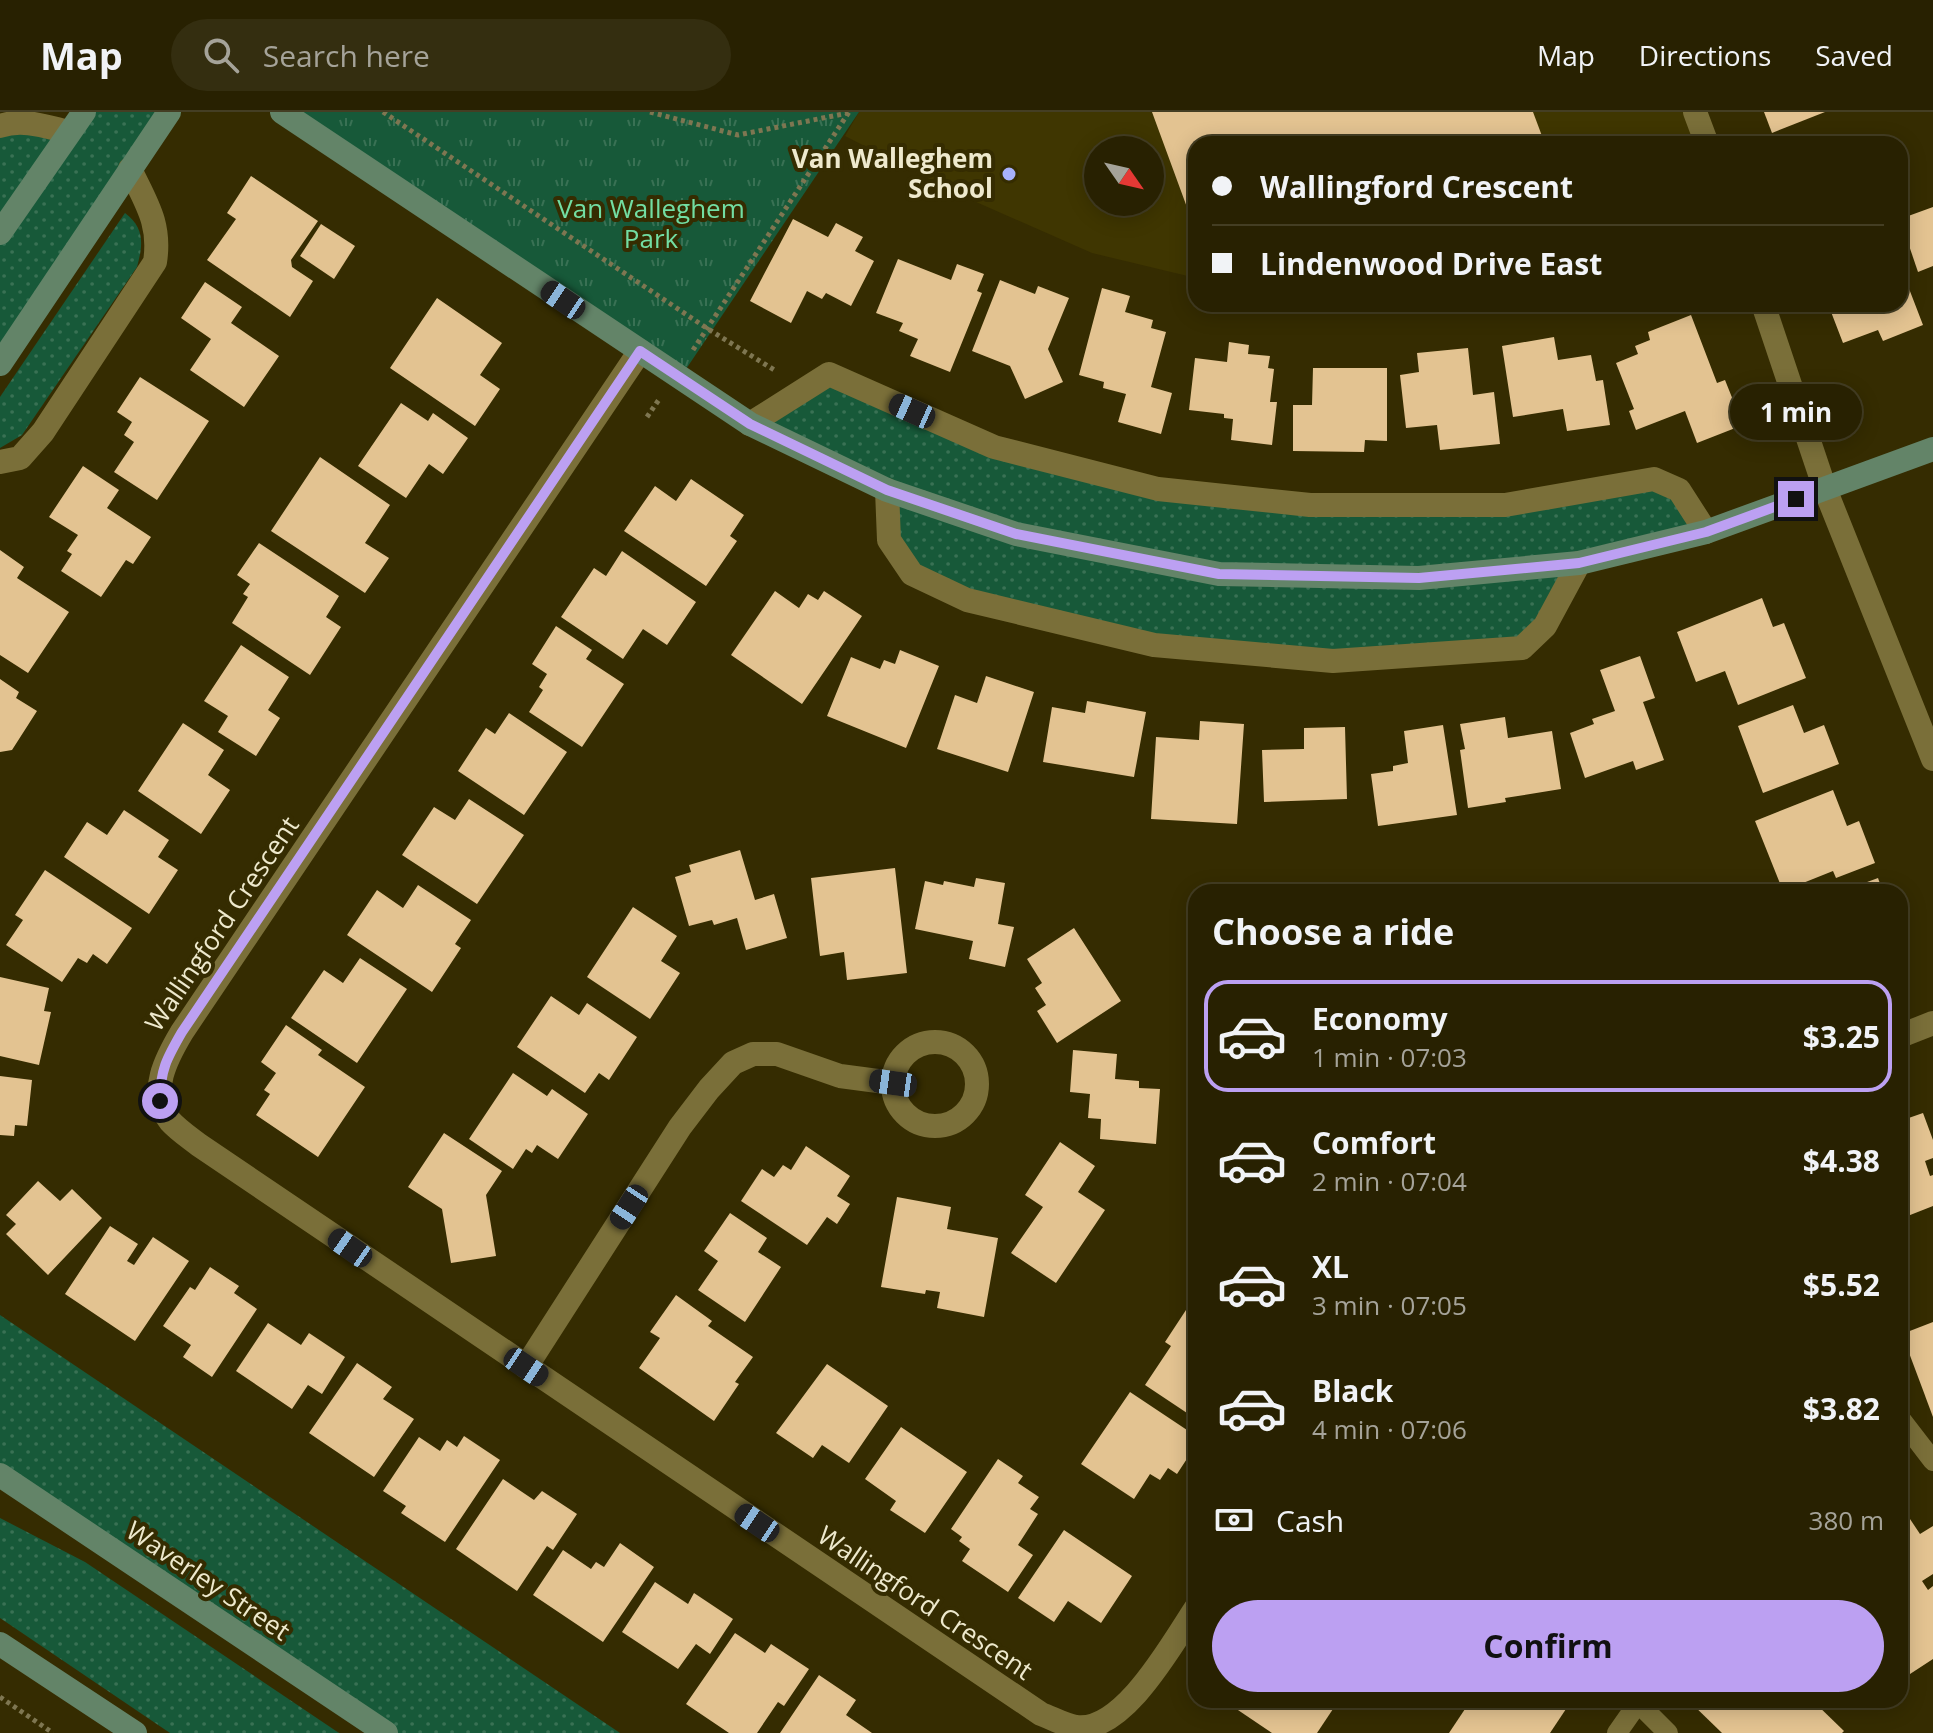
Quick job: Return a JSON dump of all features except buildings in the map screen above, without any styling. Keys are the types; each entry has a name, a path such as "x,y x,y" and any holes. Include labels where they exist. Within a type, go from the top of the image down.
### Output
{"street":[{"path":"0,233 84,112"},
{"path":"0,364 169,112"},
{"path":"282,112 750,424 887,490 1016,534 1219,574 1419,578 1579,563 1706,532 1933,449"},
{"path":"1695,112 1704,136"},
{"path":"0,126 25,122 69,132"},
{"path":"0,462 20,458 43,432 155,262 159,238 150,210 130,169"},
{"path":"1766,312 1825,489 1933,759"},
{"name":"Wallingford Crescent","path":"640,351 182,1032 165,1061 160,1080 160,1101 169,1119 199,1145 1041,1714 1078,1728 1110,1720 1135,1698 1188,1620"},
{"path":"750,424 829,374 994,447 1158,489 1310,505 1505,505 1654,479 1679,490 1706,532"},
{"path":"887,490 889,540 912,574 967,600 1154,645 1333,661 1522,648 1545,626 1579,563"},
{"path":"1908,1033 1933,1023"},
{"path":"526,1367 680,1127 733,1063 753,1054 777,1054 840,1076 893,1083"},
{"name":"Waverley Street","path":"0,1475 386,1733"},
{"path":"0,1644 135,1733"}],"lane":[{"path":"1908,1428 1933,1461"},
{"path":"1617,1733 1633,1708"},
{"path":"1643,1708 1668,1733"}],"path":[{"path":"383,112 708,329 805,388"},
{"path":"650,112 738,135 849,113"},
{"path":"647,417 849,113"},
{"path":"0,1697 53,1733"}],"shaded area":[{"name":"Van Walleghem School","path":"859,112 1695,112 1704,136 1188,136 1188,276 1092,253 967,198 845,136"}],"green space":[{"path":"84,112 169,112 0,364 0,126 69,132"},
{"name":"Van Walleghem Park","path":"282,112 859,112 680,378"},
{"path":"125,213 136,225 141,237 137,267 22,435 0,448 0,397"},
{"path":"829,374 994,447 1158,489 1504,505 1654,479 1706,532 1579,563 1522,648 1333,661 1154,645 912,574 889,540 887,490 750,424"},
{"path":"0,1315 620,1733 386,1733 0,1475"},
{"path":"0,1518 85,1562 339,1733 170,1733 0,1618"}],"place":[{"name":"Van Walleghem School","path":"1009,174"}],"route":[{"path":"160,1101 160,1080 165,1061 182,1032 640,351 750,424 887,490 1016,534 1219,574 1419,578 1579,563 1706,532 1796,499"}]}
